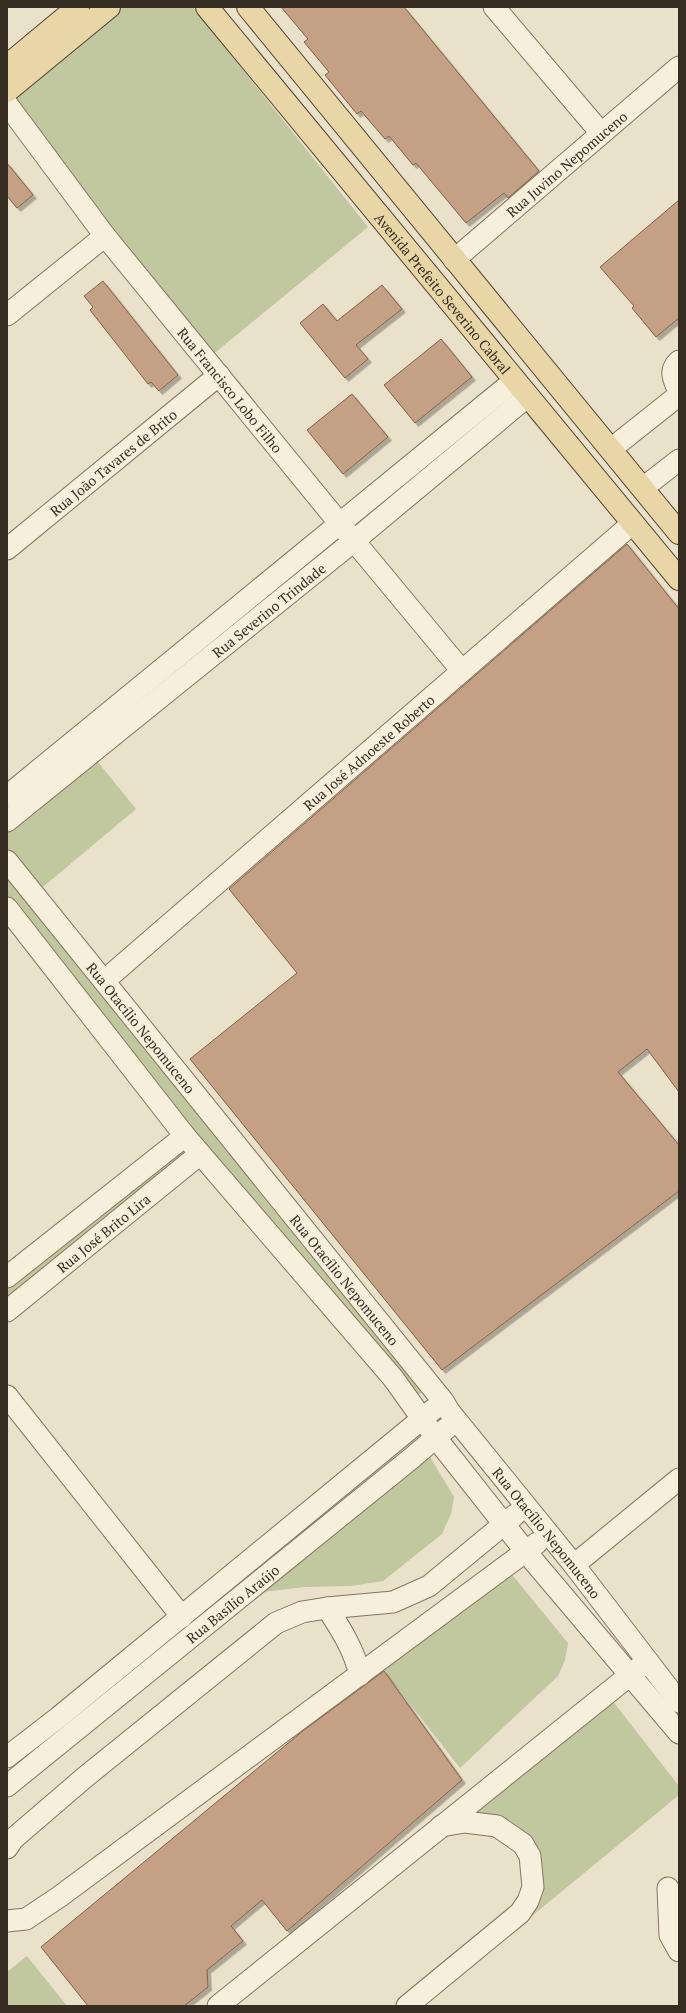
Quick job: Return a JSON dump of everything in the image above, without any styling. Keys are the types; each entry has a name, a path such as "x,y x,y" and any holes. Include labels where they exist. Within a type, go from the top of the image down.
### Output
{"main road":[{"path":"7,66 78,7"},
{"path":"7,91 109,7"},
{"name":"Avenida Prefeito Severino Cabral","path":"207,7 679,579"},
{"name":"Avenida Prefeito Severino Cabral","path":"248,7 679,533"}],"street":[{"path":"494,7 601,133"},
{"name":"Rua Juvino Nepomuceno","path":"454,260 679,67"},
{"name":"Rua Francisco Lobo Filho","path":"7,104 105,236 462,671"},
{"path":"7,315 105,236"},
{"path":"679,360 672,368 672,375 679,392"},
{"name":"Rua João Tavares de Brito","path":"7,549 219,375"},
{"name":"Rua Severino Trindade","path":"7,796 410,467 522,388"},
{"name":"Rua Severino Trindade","path":"7,821 424,483 522,388"},
{"path":"611,449 679,395"},
{"path":"643,488 679,460"},
{"path":"410,467 424,483"},
{"name":"Rua José Adnoeste Roberto","path":"104,981 633,524"},
{"name":"Rua Otacílio Nepomuceno","path":"7,861 574,1564 679,1702"},
{"name":"Rua Otacílio Nepomuceno","path":"7,908 185,1136 393,1378 436,1438 526,1552 679,1734"},
{"name":"Rua José Brito Lira","path":"7,1277 185,1136"},
{"name":"Rua José Brito Lira","path":"7,1311 200,1154"},
{"path":"7,1396 182,1617"},
{"name":"Rua Basílio Araújo","path":"7,1757 59,1718 443,1401"},
{"name":"Rua Basílio Araújo","path":"7,1786 436,1438 456,1419"},
{"path":"574,1564 679,1479"},
{"path":"7,1848 13,1839 84,1778 276,1623 302,1612 327,1608 393,1602 429,1586 526,1505"},
{"path":"7,1921 26,1919 60,1897 549,1534"},
{"path":"327,1608 357,1661 360,1675"},
{"path":"218,2006 647,1660"},
{"path":"407,2006 520,1913 528,1900 532,1887 530,1856 523,1844 496,1826 465,1822 441,1826"},
{"path":"668,1888 670,1935 679,1951"}],"green space":[{"path":"117,7 193,7 368,227 211,356 7,95"},
{"path":"93,756 136,809 37,892 7,857 7,824"},
{"path":"7,866 426,1389 414,1398 186,1123 7,900"},
{"path":"186,1141 198,1153 7,1307 7,1283"},
{"path":"427,1452 454,1497 451,1514 442,1534 383,1581 351,1586 305,1587 253,1593"},
{"path":"509,1571 568,1643 565,1660 558,1676 460,1768 381,1667"},
{"path":"611,1699 679,1786 679,1795 527,1920 534,1850 460,1816"},
{"path":"27,1956 67,2006 7,2006 7,1972"}],"building":[{"path":"281,7 404,7 539,171 508,198 504,193 466,223 416,163 413,165 389,136 385,139 361,111 357,114 325,75 329,72 304,42 308,39"},
{"path":"7,163 33,195 17,208 7,196"},
{"path":"679,200 679,318 656,337 632,308 634,306 600,267"},
{"path":"103,281 178,375 159,391 151,382 148,384 90,310 93,307 84,296"},
{"path":"382,285 402,309 356,345 368,359 345,378 300,323 323,304 337,321"},
{"path":"441,339 472,377 415,423 384,385"},
{"path":"352,394 388,437 343,474 307,430"},
{"path":"627,544 679,609 679,1092 647,1049 618,1072 679,1145 679,1191 442,1370 190,1059 297,973 229,889"},
{"path":"384,1671 462,1780 287,1931 262,1900 231,1926 243,1941 207,1970 208,1987 184,2006 88,2006 41,1947 304,1730"}]}
